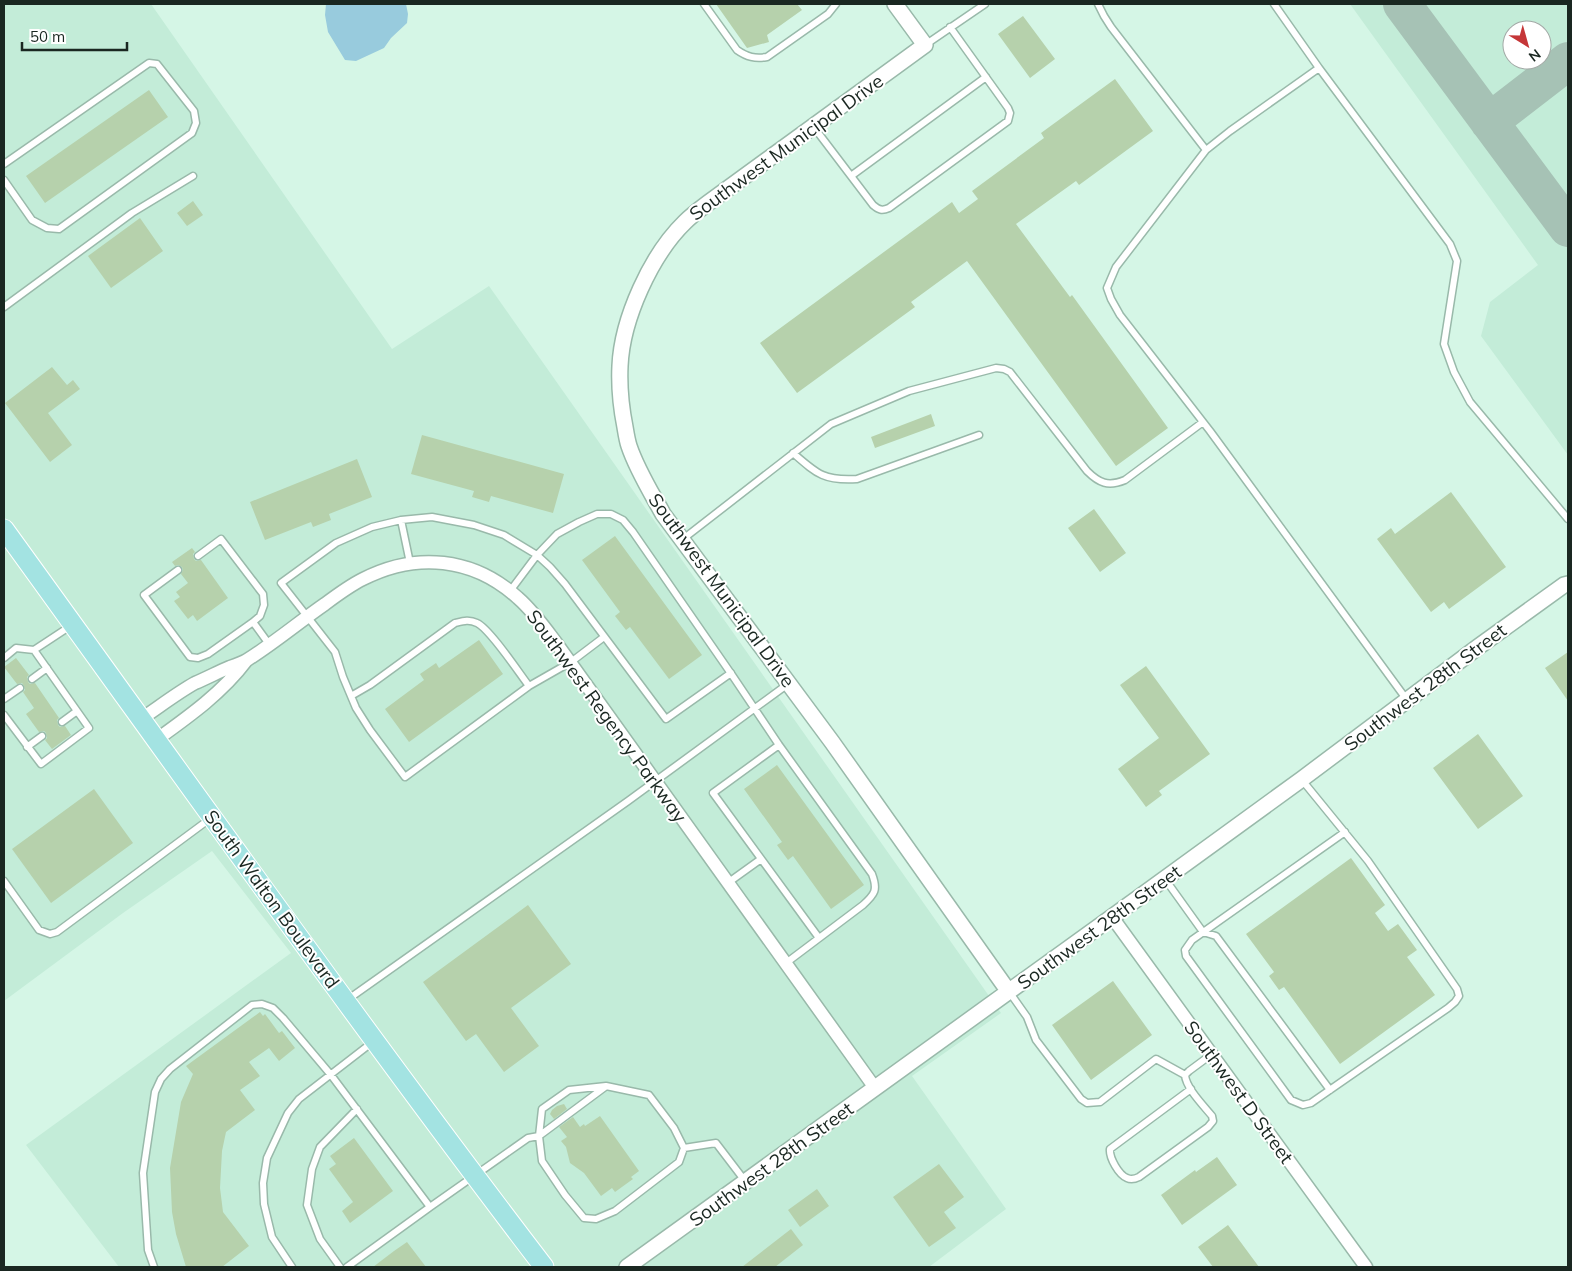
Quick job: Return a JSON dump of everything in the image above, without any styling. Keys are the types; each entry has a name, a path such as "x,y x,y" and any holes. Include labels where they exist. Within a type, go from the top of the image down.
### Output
{"main road":[{"name":"South Walton Boulevard","path":"4,529 375,1041 474,1176 544,1267"}],"street":[{"path":"895,4 925,46"},
{"name":"Southwest Municipal Drive","path":"925,46 708,202 684,223 649,270 636,297 626,330 620,365 621,405 629,446 664,514 789,684 1009,992"},
{"name":"Southwest Regency Parkway","path":"142,719 195,683 246,661 362,579 391,567 410,563 453,563 482,574 510,591 535,616 571,662 876,1088"},
{"name":"Southwest 28th Street","path":"627,1267 1165,879 1302,779 1478,646 1568,584"},
{"name":"Southwest Regency Parkway","path":"156,740 216,693 237,673 246,661"},
{"name":"Southwest D Street","path":"1112,917 1366,1267"}],"lane":[{"path":"704,4 737,50 744,55 758,59 767,57 828,14 834,5"},
{"path":"925,46 985,4"},
{"path":"1098,4 1111,27 1206,150"},
{"path":"1274,4 1319,68 1450,244 1457,260 1444,344 1454,372 1470,402 1568,519"},
{"path":"813,126 873,204 878,209 890,208 1008,121 1010,113 1008,108 950,27"},
{"path":"4,164 149,63 157,64 194,111 196,123 192,133 59,229 47,228 32,220 4,180"},
{"path":"1319,68 1230,130 1206,150 1116,267 1107,288 1120,315 1203,422 1407,700"},
{"path":"851,176 986,77"},
{"path":"4,307 132,213 193,176"},
{"path":"683,539 831,424 909,390 996,368 1010,372 1087,471 1095,479 1105,484 1116,484 1125,480 1203,422"},
{"path":"793,453 822,475 840,480 857,479 979,435"},
{"path":"510,591 537,555 556,534 579,522 597,514 611,514 623,520 633,532 779,745 872,874 876,884 873,895 786,963"},
{"path":"604,637 571,662 529,686 405,777 356,708 335,652 281,583 336,544 372,527 401,520 432,516 504,535 537,555 565,584 666,719 731,673"},
{"path":"401,520 410,563"},
{"path":"178,570 144,595 190,657 198,658 208,654 253,622 260,616 264,605 262,594 221,540 198,556"},
{"path":"351,696 370,685 455,623 467,620 478,623 489,633 529,686"},
{"path":"253,622 269,644"},
{"path":"4,658 16,648 34,650 73,624"},
{"path":"4,714 41,764 89,728 34,650"},
{"path":"32,679 47,668"},
{"path":"346,1001 789,684"},
{"path":"4,699 20,688"},
{"path":"62,722 77,711"},
{"path":"28,747 42,736"},
{"path":"779,745 713,793 819,938"},
{"path":"1302,779 1345,832 1368,861 1457,988 1458,996 1455,1002 1448,1008 1311,1103 1303,1106 1291,1100 1186,956 1185,950 1192,940 1345,832"},
{"path":"4,881 38,930 50,934 57,932 212,817"},
{"path":"729,882 761,859"},
{"path":"1165,879 1203,932 1216,936 1330,1090"},
{"path":"1009,992 1027,1017 1036,1040 1081,1099 1088,1103 1100,1102 1156,1059 1185,1076"},
{"path":"154,1267 148,1250 144,1173 155,1092 161,1079 170,1069 252,1005 262,1004 273,1008 278,1013 331,1074 430,1207"},
{"path":"292,1267 272,1237 264,1204 263,1183 268,1158 288,1113 299,1099 375,1041"},
{"path":"1191,1089 1110,1149 1111,1159 1122,1175 1133,1180 1139,1177 1208,1127 1213,1121 1212,1116 1191,1089 1185,1082 1185,1076 1189,1071 1212,1054"},
{"path":"347,1267 528,1138 539,1136 606,1086"},
{"path":"606,1086 649,1094 674,1128 684,1148 679,1162 615,1211 596,1219 584,1218 565,1196 542,1161 539,1136 542,1109 569,1090 606,1086"},
{"path":"340,1267 320,1239 307,1205 312,1169 320,1147 357,1109"},
{"path":"684,1148 716,1143 746,1182"}],"shaded area":[{"path":"4,4 151,4 392,349 489,286 1001,1013 912,1076 1006,1209 929,1267 119,1267 26,1145 291,953 212,851 123,913 4,1001"},
{"path":"1350,4 1568,4 1568,455 1481,336 1490,302 1538,265"}],"water":[{"path":"326,4 406,4 407,23 391,38 384,48 356,61 345,60 328,32 325,15"}],"building":[{"path":"716,4 797,4 802,10 767,35 769,42 747,48"},
{"path":"1023,16 1055,59 1030,78 998,34"},
{"path":"1115,79 1153,131 1079,185 1076,181 1016,224 1070,297 1072,295 1168,428 1116,466 967,261 911,302 915,307 797,393 760,343 952,202 959,213 978,199 972,191 1044,138 1041,133"},
{"path":"149,90 168,117 45,203 26,176"},
{"path":"193,201 203,215 187,226 177,213"},
{"path":"140,218 163,251 111,288 88,256"},
{"path":"52,367 67,385 73,380 80,389 48,413 72,445 50,462 5,403"},
{"path":"931,414 935,426 875,448 871,437"},
{"path":"422,435 564,474 553,513 491,496 489,502 472,497 474,491 411,474"},
{"path":"357,459 372,497 329,514 331,520 313,527 311,522 265,540 250,502"},
{"path":"1451,492 1506,567 1449,609 1444,602 1431,612 1377,539 1391,528 1395,534"},
{"path":"1094,509 1126,553 1100,572 1068,528"},
{"path":"615,536 702,655 669,679 630,627 626,630 615,616 620,612 582,560"},
{"path":"192,548 195,552 193,554 194,559 196,561 201,560 228,598 197,621 193,615 188,619 174,601 180,597 176,592 188,583 181,574 182,567 175,566 172,562"},
{"path":"479,640 503,674 409,742 385,709 424,680 420,674 436,663 439,668"},
{"path":"1568,652 1568,701 1545,668"},
{"path":"16,658 29,675 27,677 28,682 30,684 35,683 59,718 57,720 58,725 60,727 65,726 71,735 52,749 45,740 47,738 46,733 44,731 39,732 26,714 34,708 23,692 25,690 24,686 22,683 17,684 4,667"},
{"path":"1146,666 1210,754 1159,791 1162,795 1146,807 1118,769 1159,738 1120,685"},
{"path":"1478,734 1523,796 1478,829 1433,768"},
{"path":"777,765 864,885 831,909 793,856 788,860 777,845 782,842 744,789"},
{"path":"94,789 133,843 51,903 12,849"},
{"path":"1351,858 1385,905 1375,913 1388,931 1398,924 1417,950 1407,957 1435,995 1340,1064 1284,987 1279,990 1269,976 1274,972 1246,934"},
{"path":"528,905 571,964 511,1008 539,1046 504,1072 476,1034 466,1041 423,982"},
{"path":"1113,981 1152,1035 1091,1080 1052,1025"},
{"path":"260,1012 263,1016 265,1014 279,1033 282,1031 295,1048 279,1061 269,1048 249,1062 260,1076 240,1090 255,1110 226,1132 222,1151 220,1188 223,1212 249,1246 222,1267 186,1267 176,1234 172,1212 170,1168 181,1102 193,1074 186,1066"},
{"path":"564,1104 567,1109 554,1119 550,1114 552,1110"},
{"path":"600,1116 639,1171 631,1177 633,1179 615,1192 612,1188 601,1196 584,1173 570,1163 566,1147 561,1141 567,1137 559,1127 573,1117 580,1127 584,1124 585,1126"},
{"path":"354,1138 393,1191 350,1223 342,1211 353,1202 329,1169 336,1164 330,1156"},
{"path":"1217,1157 1237,1185 1182,1225 1161,1195 1195,1170 1196,1172"},
{"path":"939,1164 964,1197 944,1212 956,1228 929,1247 893,1197"},
{"path":"817,1189 829,1206 800,1227 788,1210"},
{"path":"1228,1225 1259,1267 1213,1267 1198,1247"},
{"path":"791,1229 803,1245 775,1267 742,1267"},
{"path":"407,1242 426,1267 373,1267 394,1251"}],"taxiway":[{"path":"1402,4 1568,228"},
{"path":"1489,122 1568,61"}]}
